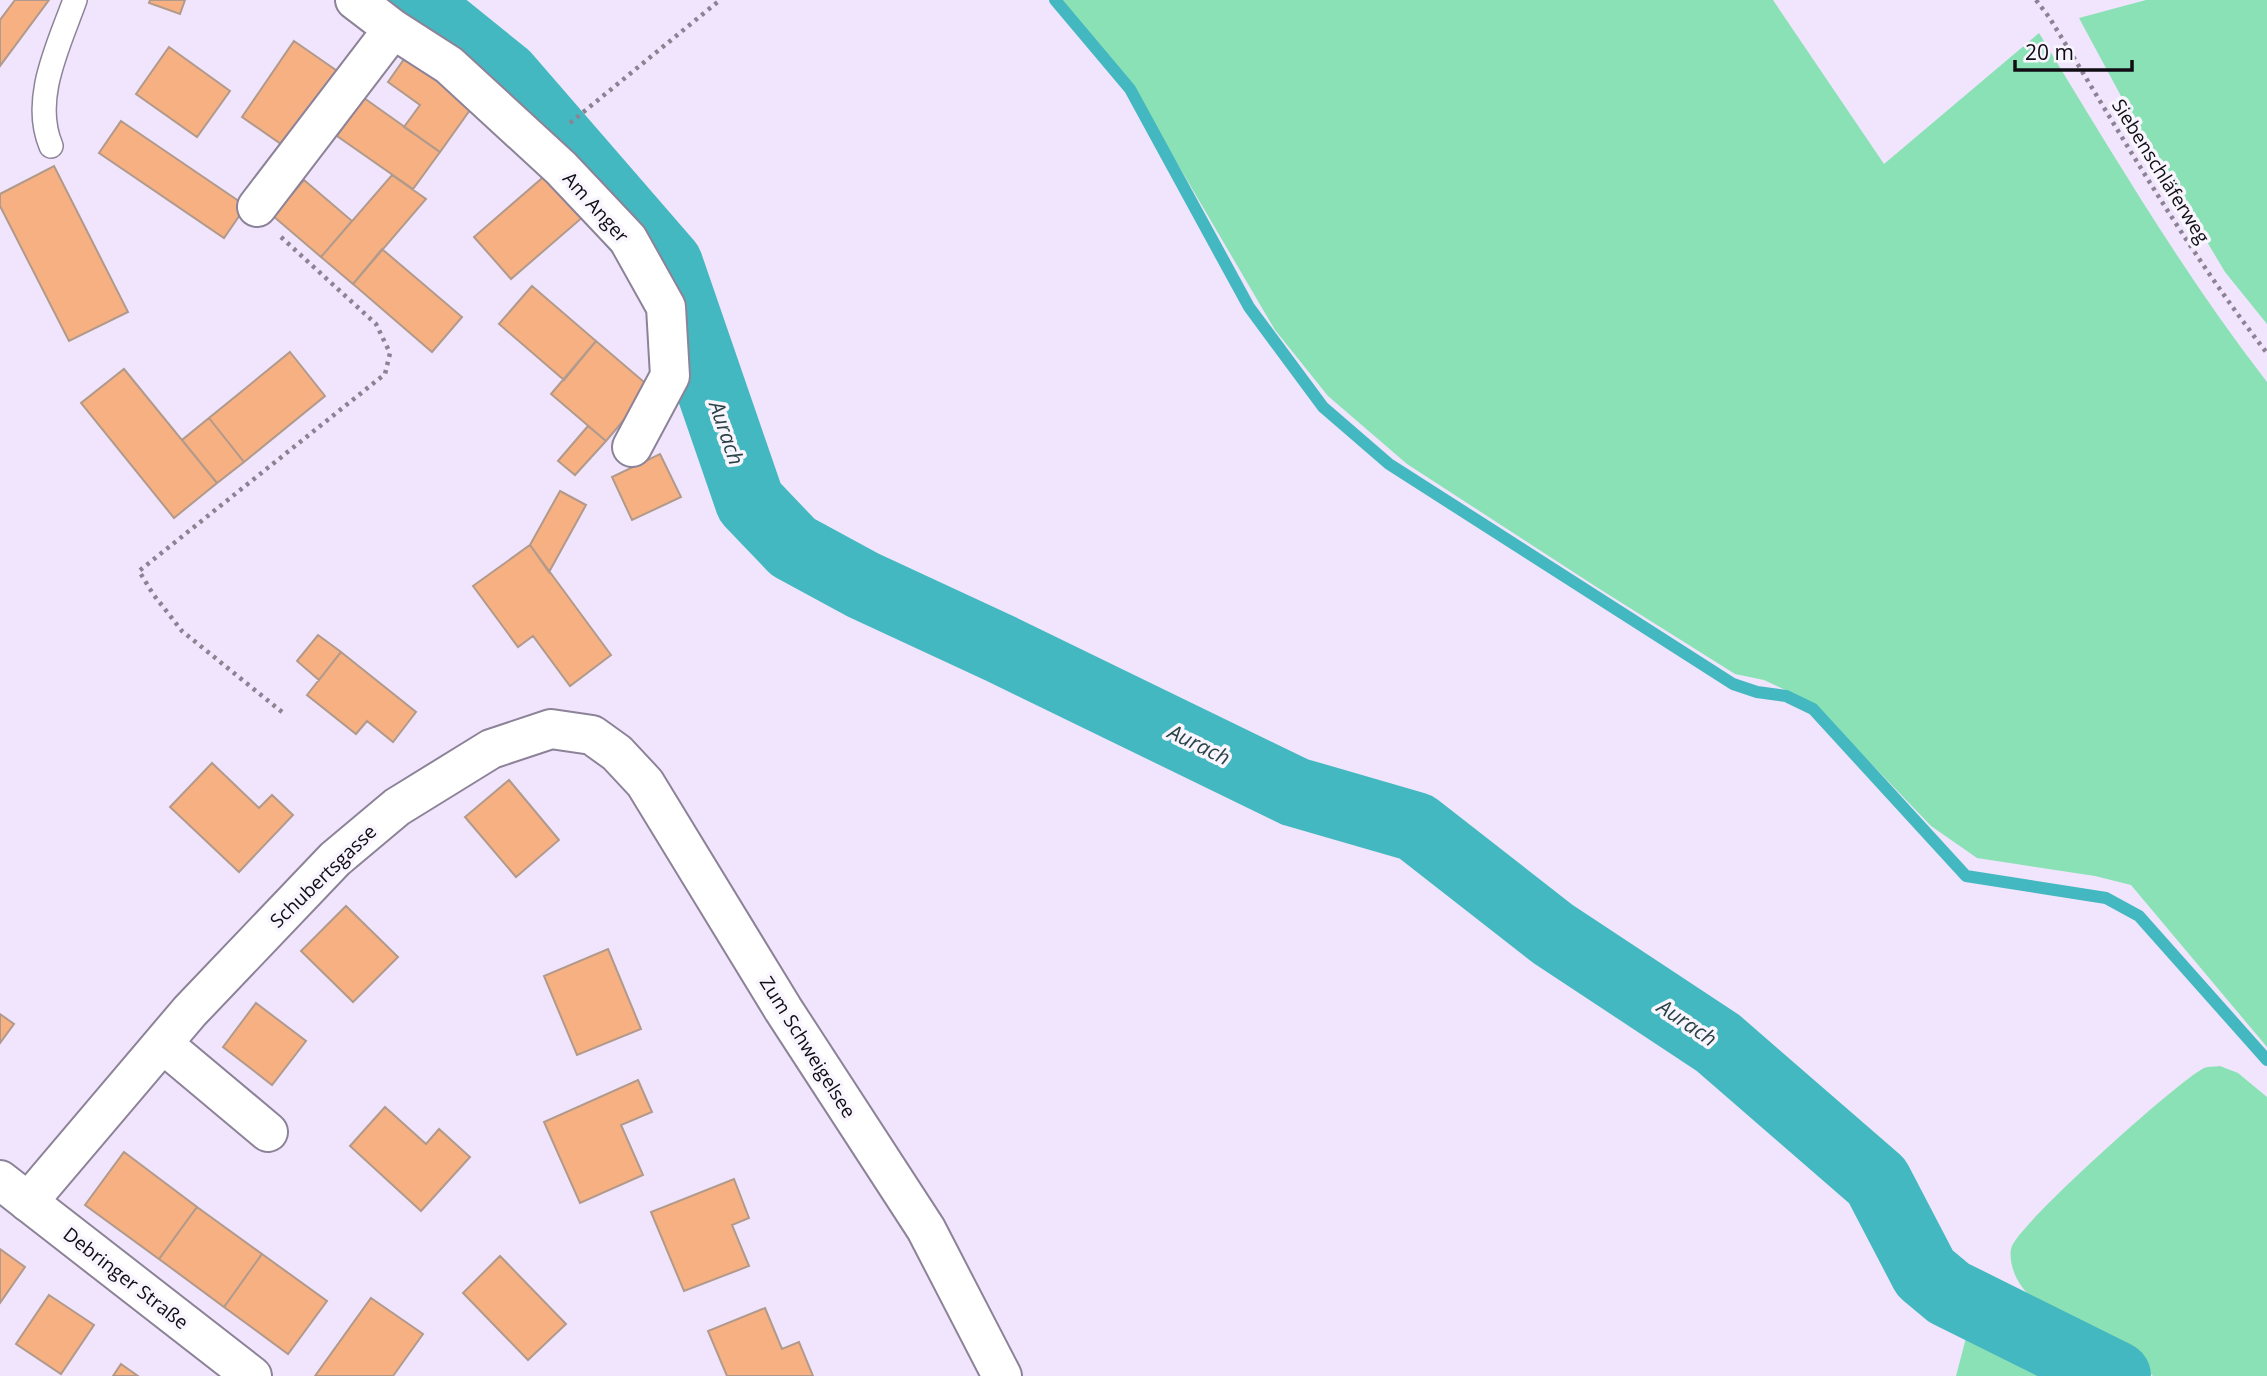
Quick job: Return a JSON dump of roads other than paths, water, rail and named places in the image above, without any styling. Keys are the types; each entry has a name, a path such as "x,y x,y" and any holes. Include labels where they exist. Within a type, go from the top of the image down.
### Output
{"street":[{"name":"Am Anger","path":"355,0 393,29 449,65 561,168 628,239 666,307 670,376 632,447"},
{"path":"257,207 393,29"},
{"name":"Schubertsgasse","path":"14,1191 163,1044 190,1011 335,859 397,807 491,749 551,729 592,734"},
{"name":"Zum Schweigelsee","path":"592,734 617,753 645,783 783,1009 926,1229 1002,1376"},
{"path":"163,1044 268,1132"},
{"name":"Debringer Straße","path":"14,1191 252,1376"}],"lane":[{"path":"51,146 46,132 47,83 75,0"}],"waterway":[{"name":"Aurach","path":"411,0 505,76 668,264 750,502 793,547 863,585 1295,792 1416,827 1553,934 1718,1043 1877,1181 1925,1273 1949,1293 2116,1376"},
{"path":"1055,0 1130,89 1249,307 1323,407 1389,464 1733,684 1757,692 1786,696 1813,709 1966,876 2106,898 2139,916 2267,1060"}]}
